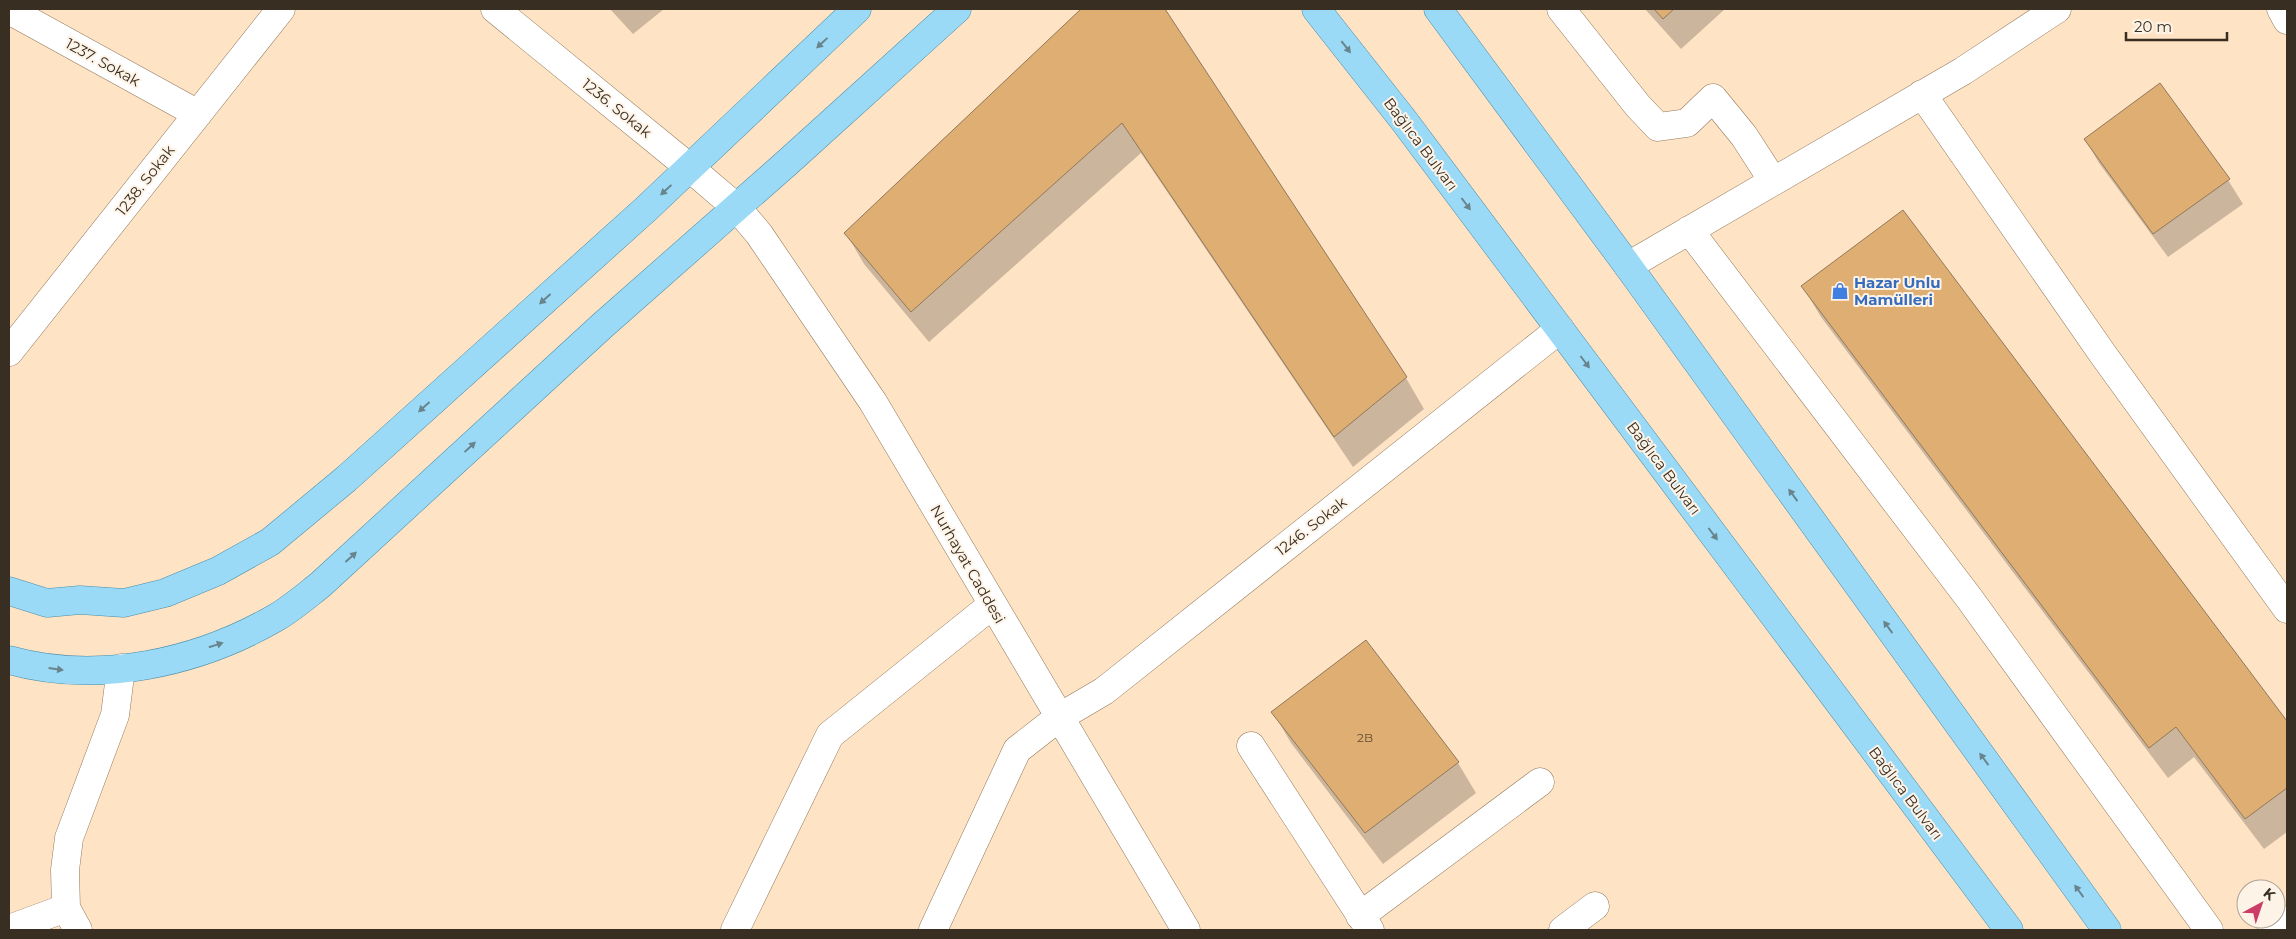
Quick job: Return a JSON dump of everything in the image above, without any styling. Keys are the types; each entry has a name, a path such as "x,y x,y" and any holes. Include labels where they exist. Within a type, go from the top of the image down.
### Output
{"main road":[{"path":"9,591 47,603 80,600 124,603 174,590 218,571 270,542 346,479 690,168 857,9"},
{"path":"9,660 64,670 122,668 168,661 229,641 277,617 313,590 603,325 737,208 957,9"},
{"name":"Bağlıca Bulvarı","path":"1316,9 1405,122 2009,930"},
{"path":"1438,9 1628,266 2107,930"}],"street":[{"name":"1238. Sokak","path":"9,352 281,9"},
{"name":"1236. Sokak","path":"495,9 737,208"},
{"path":"1561,9 1638,106 1658,127 1687,122 1713,98 1744,136 1773,181"},
{"path":"1628,266 1962,71 2057,9"},
{"path":"2281,9 2287,20"},
{"name":"1237. Sokak","path":"9,10 198,114"},
{"path":"1922,94 2102,353 2287,609"},
{"name":"Nurhayat Caddesi","path":"737,208 786,271 873,402 1058,718 1186,930"},
{"path":"1689,230 1969,598 2209,930"},
{"name":"1246. Sokak","path":"933,930 1018,750 1058,718 1104,690 1560,329"},
{"path":"735,930 830,735 992,605"},
{"path":"9,929 72,919 65,870 69,838 115,715 122,668"},
{"path":"1251,746 1365,923 1540,782"},
{"path":"1563,930 1595,906"},
{"path":"2272,930 2287,920"}],"building":[{"path":"1081,9 1165,9 1407,377 1334,437 1122,123 911,312 844,233"},
{"path":"1654,9 1674,9 1663,19"},
{"path":"2160,83 2230,179 2153,234 2084,139"},
{"path":"1903,210 2287,721 2287,788 2245,819 2176,727 2149,748 1801,286"},
{"path":"1366,640 1459,762 1365,833 1271,712"}],"place":[{"name":"Hazar Unlu Mamülleri","path":"1840,291"}]}
